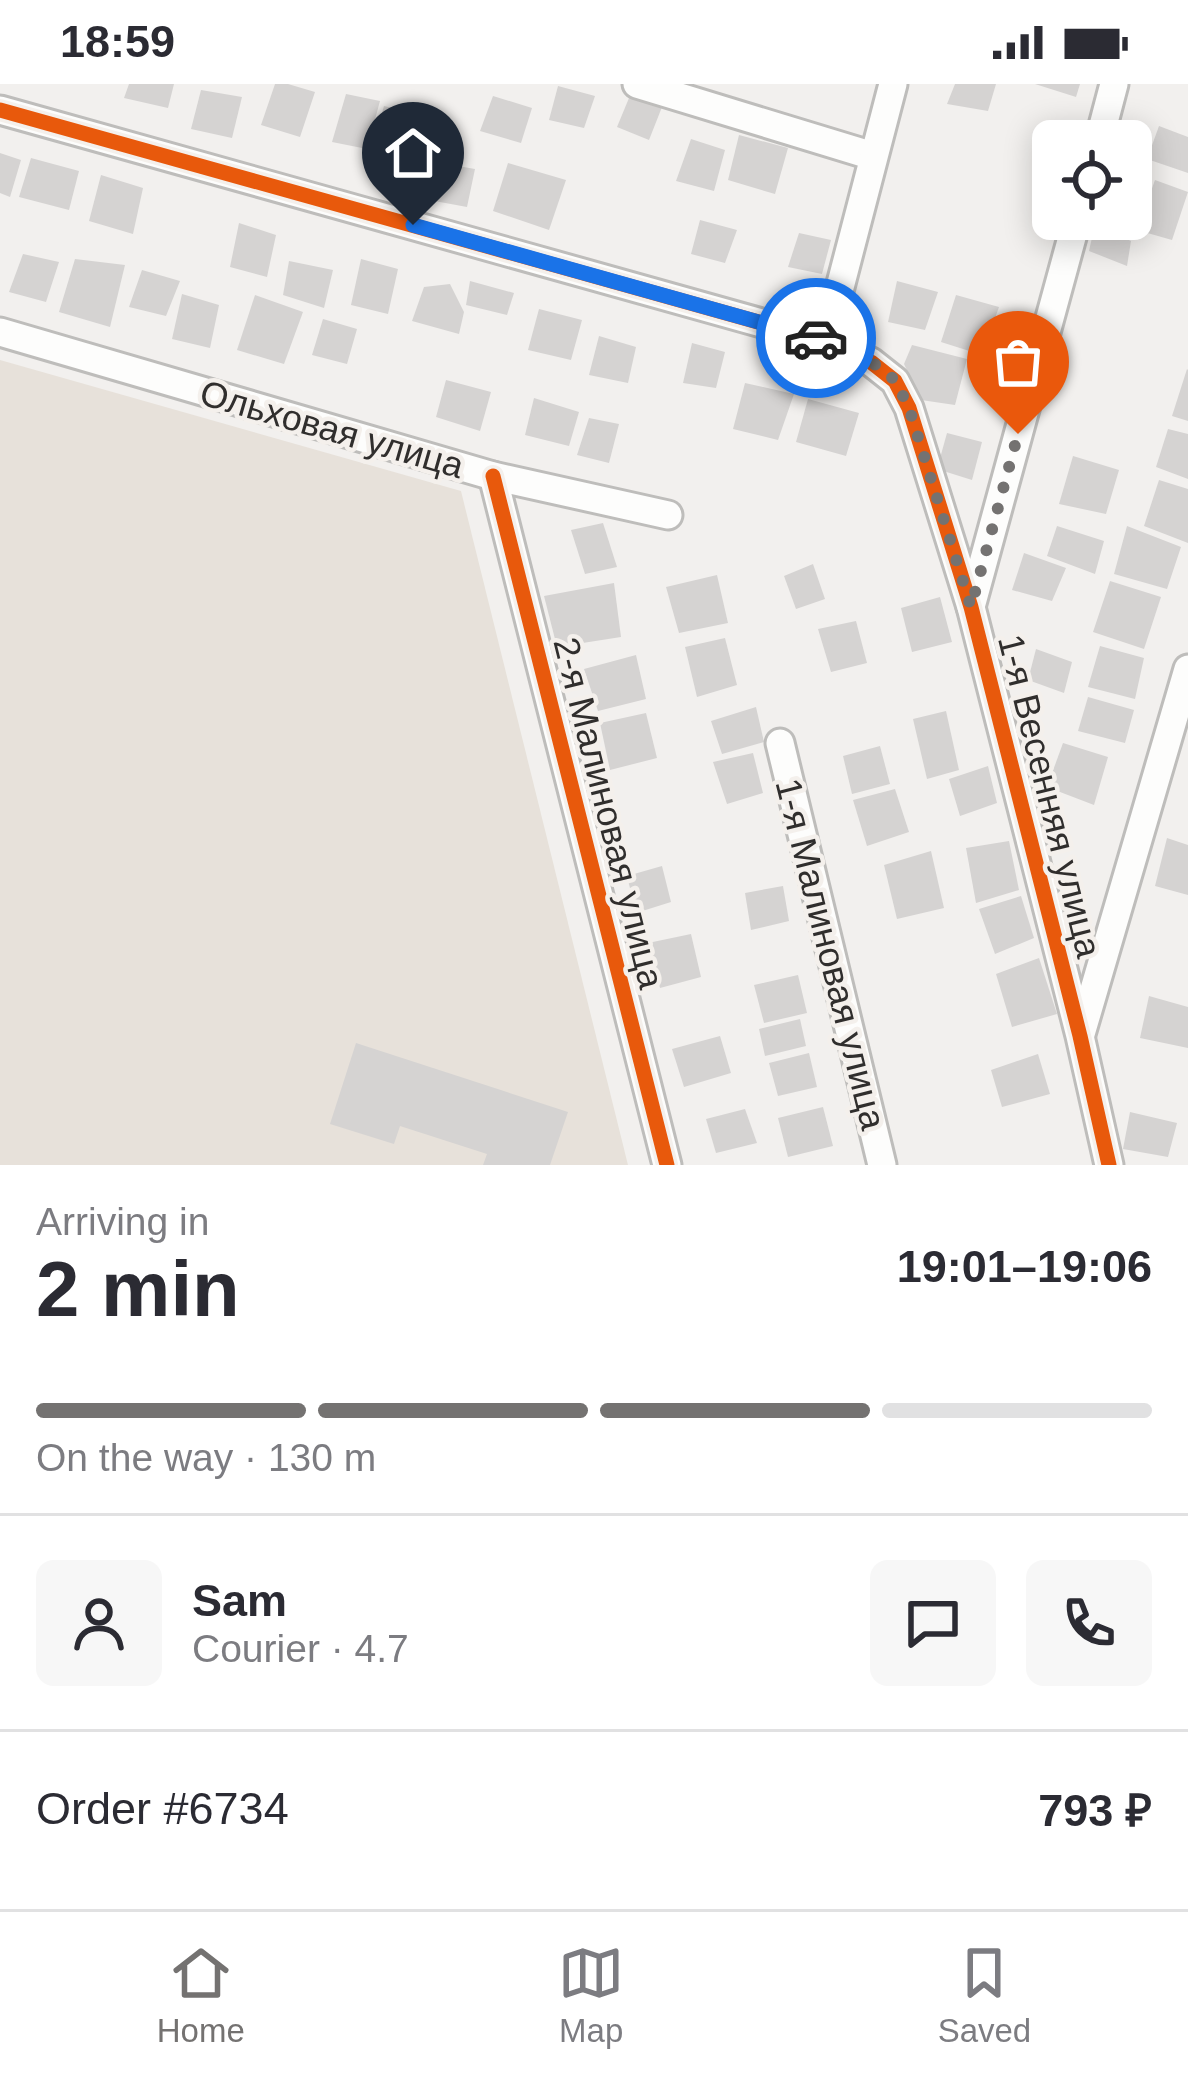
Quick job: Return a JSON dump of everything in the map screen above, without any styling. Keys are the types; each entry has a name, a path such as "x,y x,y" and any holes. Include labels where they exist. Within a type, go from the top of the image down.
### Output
{"street":[{"path":"637,84 873,156"},
{"path":"826,341 893,84"},
{"path":"1105,120 1114,84"},
{"name":"1-я Весенняя улица","path":"0,110 826,341 872,362 895,380 909,408 971,607 1109,1165"},
{"path":"971,607 1071,240"},
{"name":"Ольховая улица","path":"0,332 493,476 668,515"},
{"name":"2-я Малиновая улица","path":"493,476 667,1165"},
{"path":"1080,1036 1188,669"},
{"name":"1-я Малиновая улица","path":"780,743 883,1165"}],"shaded area":[{"path":"0,360 461,491 628,1165 0,1165"}],"building":[{"path":"129,84 174,84 168,108 124,98"},
{"path":"275,84 315,92 300,137 261,125"},
{"path":"955,84 996,84 988,111 947,104"},
{"path":"1035,84 1080,84 1076,97"},
{"path":"558,86 595,96 584,128 549,120"},
{"path":"201,90 242,97 232,138 191,129"},
{"path":"346,94 380,101 367,149 332,142"},
{"path":"493,96 532,108 521,143 480,131"},
{"path":"629,98 662,107 649,140 617,127"},
{"path":"384,106 410,112 399,151 373,144"},
{"path":"414,117 446,128 435,162 403,153"},
{"path":"1159,126 1188,137 1188,173 1152,161"},
{"path":"739,135 788,148 775,194 728,180"},
{"path":"691,139 725,150 714,191 676,181"},
{"path":"0,153 21,160 10,197 0,193"},
{"path":"31,158 79,171 69,210 19,197"},
{"path":"435,162 475,169 467,207 429,200"},
{"path":"508,163 566,180 549,230 493,211"},
{"path":"101,175 143,188 133,234 89,221"},
{"path":"1155,180 1188,192 1172,240 1152,234"},
{"path":"700,220 737,230 725,263 691,254"},
{"path":"239,223 276,235 267,277 230,267"},
{"path":"799,233 831,240 822,274 788,267"},
{"path":"1091,240 1131,241 1127,266 1089,251"},
{"path":"23,254 59,262 46,302 9,292"},
{"path":"75,259 125,265 110,327 59,312"},
{"path":"361,259 398,269 388,314 351,305"},
{"path":"289,261 333,270 324,308 283,295"},
{"path":"142,270 180,281 166,316 129,307"},
{"path":"470,281 514,293 507,315 466,305"},
{"path":"897,281 938,292 925,330 888,322"},
{"path":"450,284 464,312 459,334 412,321 424,287"},
{"path":"182,294 219,305 210,348 172,339"},
{"path":"255,295 303,312 284,364 237,350"},
{"path":"956,295 999,307 982,355 941,342"},
{"path":"539,309 582,320 571,360 528,350"},
{"path":"323,319 357,329 347,364 312,355"},
{"path":"599,336 636,347 628,383 589,375"},
{"path":"692,343 725,352 716,388 683,383"},
{"path":"912,345 967,359 955,405 921,400 904,364"},
{"path":"1188,370 1188,421 1172,416"},
{"path":"446,380 491,392 480,431 436,417"},
{"path":"745,383 794,394 778,440 733,429"},
{"path":"534,398 579,412 569,446 525,435"},
{"path":"808,399 859,413 846,456 796,442"},
{"path":"589,418 619,424 609,463 577,455"},
{"path":"1168,429 1188,434 1188,479 1156,467"},
{"path":"947,433 982,442 972,480 937,469"},
{"path":"1073,456 1119,470 1106,514 1059,504"},
{"path":"1159,480 1188,489 1188,543 1144,526"},
{"path":"603,523 617,567 585,574 571,530"},
{"path":"1057,526 1104,541 1095,574 1047,556"},
{"path":"1127,526 1181,547 1167,589 1114,574"},
{"path":"1024,553 1066,568 1052,601 1012,590"},
{"path":"813,564 825,599 796,609 784,576"},
{"path":"717,575 728,623 679,633 666,587"},
{"path":"1110,581 1161,597 1144,649 1093,632"},
{"path":"614,583 621,637 557,647 544,596"},
{"path":"940,597 952,642 912,652 901,608"},
{"path":"856,621 867,663 831,672 818,629"},
{"path":"725,638 737,685 697,697 685,647"},
{"path":"1100,646 1144,658 1135,699 1088,687"},
{"path":"1036,649 1072,662 1064,693 1028,680"},
{"path":"636,655 646,699 598,711 584,669"},
{"path":"1088,697 1134,710 1125,743 1078,731"},
{"path":"756,707 764,742 722,754 711,721"},
{"path":"946,711 959,770 927,779 913,719"},
{"path":"646,713 657,758 610,770 600,723"},
{"path":"1063,743 1108,757 1094,805 1047,787"},
{"path":"880,746 890,784 852,794 843,756"},
{"path":"753,753 763,793 727,804 713,762"},
{"path":"988,766 997,803 960,816 949,779"},
{"path":"895,789 909,832 867,846 853,800"},
{"path":"1167,838 1188,845 1188,895 1155,886"},
{"path":"1009,841 1019,890 976,903 966,848"},
{"path":"931,851 944,908 897,919 884,865"},
{"path":"662,866 671,902 636,913 627,876"},
{"path":"783,886 789,921 751,930 745,893"},
{"path":"1021,896 1034,938 995,954 979,909"},
{"path":"691,934 701,977 660,988 648,943"},
{"path":"1039,958 1057,1014 1012,1027 996,974"},
{"path":"798,975 807,1013 764,1023 754,985"},
{"path":"1149,996 1188,1007 1188,1048 1140,1038"},
{"path":"800,1019 806,1046 765,1056 759,1029"},
{"path":"720,1036 731,1073 684,1087 672,1049"},
{"path":"356,1043 568,1112 550,1165 483,1165 487,1154 400,1126 394,1144 330,1124"},
{"path":"809,1053 817,1087 778,1096 769,1063"},
{"path":"1038,1054 1050,1094 1002,1107 991,1070"},
{"path":"823,1107 833,1146 788,1157 778,1118"},
{"path":"745,1109 757,1143 716,1153 706,1119"},
{"path":"1130,1112 1177,1123 1168,1157 1123,1149"}],"cycle path":[{"path":"0,110 826,341 871,362 895,381 909,408 971,607 1109,1165"},
{"path":"493,476 667,1165"}],"way so far":[{"path":"816,338 872,362 895,380 909,408 971,607 1018,434"}],"route":[{"path":"413,225 816,338"}]}
